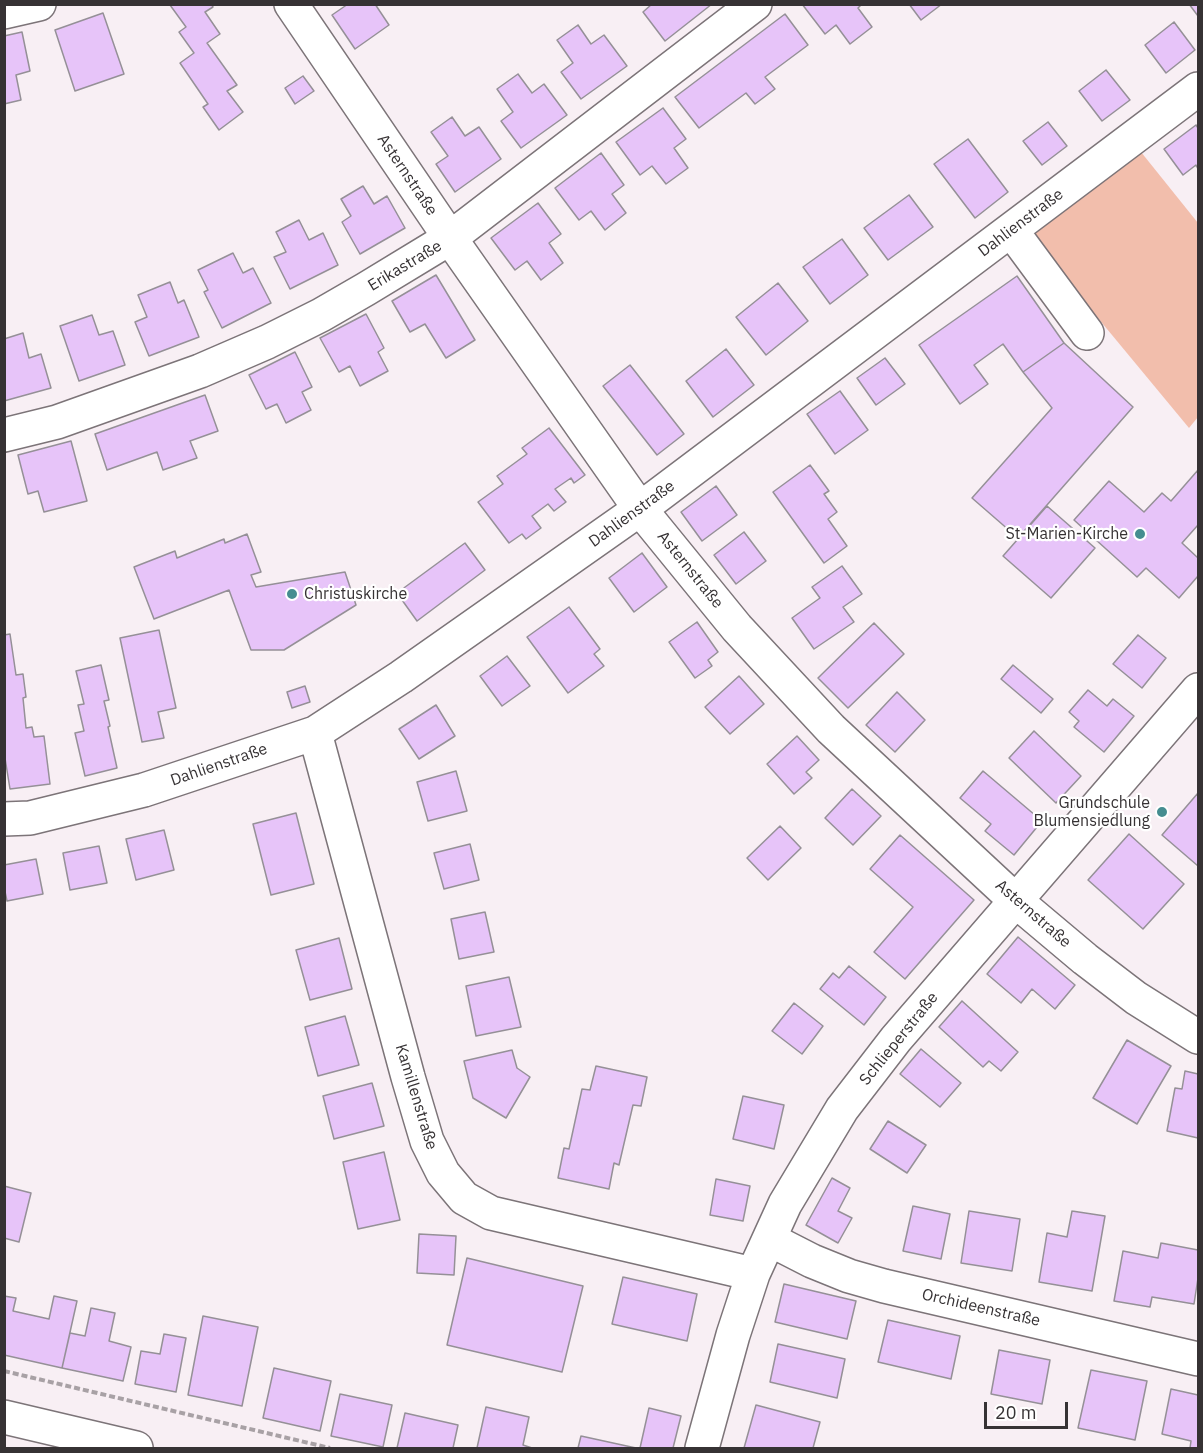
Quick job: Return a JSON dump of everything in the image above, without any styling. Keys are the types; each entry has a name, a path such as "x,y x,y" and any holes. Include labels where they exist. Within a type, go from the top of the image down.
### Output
{"street":[{"path":"4,12 39,4"},
{"name":"Asternstraße","path":"291,4 450,238 640,509 737,628 791,688 839,736 1016,901 1136,998 1198,1037"},
{"name":"Erikastraße","path":"4,435 66,419 200,371 321,315 450,238 755,4"},
{"name":"Dahlienstraße","path":"4,819 30,818 144,790 315,733 401,677 640,509 1198,89"},
{"path":"1011,230 1087,333"},
{"name":"Schlieperstraße","path":"702,1449 733,1335 753,1274 785,1204 842,1109 896,1040 1198,690"},
{"name":"Kamillenstraße","path":"315,733 408,1077 427,1141 442,1173 464,1198 491,1213 753,1274"},
{"name":"Orchideenstraße","path":"769,1239 812,1261 849,1276 884,1286 1198,1359"},
{"path":"4,1417 136,1449"}],"path":[{"path":"4,1371 330,1449"}],"shaded area":[{"path":"1141,152 1198,223 1198,417 1189,428 1030,236"}],"building":[{"path":"211,4 213,7 205,12 220,34 207,43 237,85 227,91 243,112 219,130 203,107 208,104 180,63 194,53 179,32 186,27 170,5"},
{"path":"348,4 375,4 389,25 355,49 332,15"},
{"path":"652,4 712,4 665,41 643,12"},
{"path":"802,4 862,4 858,8 872,27 850,44 836,25 825,34"},
{"path":"909,4 942,4 921,20"},
{"path":"1189,4 1198,4 1198,16"},
{"path":"103,13 124,74 75,91 55,30"},
{"path":"785,14 808,45 765,77 775,89 755,104 746,93 699,128 675,97"},
{"path":"1174,22 1195,50 1166,73 1145,45"},
{"path":"578,25 591,44 604,35 627,66 581,99 561,72 573,63 557,40"},
{"path":"22,32 30,71 16,75 21,100 4,104 4,36"},
{"path":"1106,70 1130,100 1102,121 1079,91"},
{"path":"518,74 532,93 544,84 567,115 521,148 501,121 513,112 497,89"},
{"path":"303,76 314,91 295,104 285,88"},
{"path":"663,108 686,139 674,148 688,168 666,184 652,166 640,175 616,142"},
{"path":"452,117 465,136 479,127 501,159 455,192 436,164 448,156 431,132"},
{"path":"1048,122 1067,146 1042,165 1023,141"},
{"path":"1196,125 1198,128 1198,169 1196,165 1183,175 1164,149"},
{"path":"968,139 1008,192 975,218 934,164"},
{"path":"601,153 624,185 612,194 626,213 605,230 591,211 579,220 555,188"},
{"path":"363,186 374,204 387,196 405,228 360,254 342,222 351,216 341,199"},
{"path":"909,195 933,227 888,260 864,228"},
{"path":"538,203 561,234 549,243 563,263 541,280 527,261 515,270 491,238"},
{"path":"299,220 309,240 323,233 338,265 290,289 274,257 286,252 276,232"},
{"path":"842,239 868,275 830,304 803,267"},
{"path":"233,253 243,273 253,268 271,303 222,328 204,292 208,290 198,270"},
{"path":"436,275 475,340 446,358 425,324 410,332 392,301"},
{"path":"1017,276 1064,343 1023,372 1003,344 974,365 988,384 960,404 919,345"},
{"path":"170,282 178,303 184,300 199,337 149,356 135,322 147,317 138,295"},
{"path":"778,283 808,321 766,355 736,317"},
{"path":"366,314 384,348 378,352 388,371 360,386 350,366 339,372 320,338"},
{"path":"92,315 99,335 113,331 125,365 79,381 60,326"},
{"path":"23,333 29,358 41,354 51,388 4,401 4,339"},
{"path":"1064,343 1133,407 1018,538 972,498 1052,408 1023,372"},
{"path":"726,349 754,385 713,417 686,381"},
{"path":"295,352 312,387 302,392 311,410 286,423 277,404 266,409 249,375"},
{"path":"885,358 905,384 876,405 857,378"},
{"path":"630,365 684,434 657,455 603,386"},
{"path":"840,391 868,430 835,454 807,414"},
{"path":"205,395 218,431 190,441 197,458 163,470 157,452 107,470 95,434"},
{"path":"549,428 585,475 574,483 571,478 555,489 566,502 554,511 548,504 532,516 541,528 526,539 522,534 509,543 478,502 503,484 497,476 527,454 522,448"},
{"path":"71,441 87,501 44,512 38,491 28,494 18,455"},
{"path":"810,465 829,491 824,494 837,512 828,519 847,546 824,563 773,492"},
{"name":"St-Marien-Kirche","path":"1198,470 1198,525 1182,543 1198,558 1198,576 1179,598 1146,568 1137,577 1074,520 1109,481 1144,512 1162,493 1171,501"},
{"path":"716,486 737,515 702,541 681,512"},
{"path":"1047,506 1095,548 1051,598 1003,556"},
{"path":"744,532 766,561 736,584 714,555"},
{"name":"Christuskirche","path":"247,534 261,572 251,575 256,587 345,572 356,605 284,650 251,650 229,590 154,619 134,567 175,551 177,558 224,539 225,543"},
{"path":"465,543 485,570 417,621 397,593"},
{"path":"642,553 667,587 634,612 609,578"},
{"path":"842,566 862,594 843,607 854,622 814,649 792,618 820,598 812,587"},
{"path":"569,607 600,649 594,654 604,666 568,693 527,637"},
{"path":"697,622 718,652 708,660 712,666 695,678 669,642"},
{"path":"874,623 904,654 848,708 818,678"},
{"path":"159,630 176,708 158,712 164,738 142,742 120,638"},
{"path":"10,634 16,675 23,674 26,728 32,727 34,737 44,736 50,784 10,789 4,752 4,635"},
{"path":"1138,635 1166,658 1142,688 1113,664"},
{"path":"507,656 530,686 502,706 480,676"},
{"path":"101,665 109,700 104,701 110,726 108,727 117,768 85,776 75,733 84,731 78,705 84,704 76,671"},
{"path":"1013,665 1053,699 1041,713 1001,679"},
{"path":"739,676 764,704 730,734 705,707"},
{"path":"305,686 310,702 292,708 287,692"},
{"path":"1088,690 1107,706 1113,699 1134,716 1104,752 1074,727 1079,721 1069,712"},
{"path":"897,692 925,720 895,752 866,725"},
{"path":"436,705 455,736 419,759 399,729"},
{"path":"1034,731 1081,776 1056,803 1009,758"},
{"path":"797,736 819,760 806,772 812,778 794,794 767,764"},
{"path":"456,771 467,811 428,821 417,782"},
{"path":"983,771 1042,821 1014,855 985,831 991,824 960,798"},
{"path":"852,789 881,816 853,845 825,818"},
{"path":"1198,793 1198,866 1162,835"},
{"path":"296,813 314,884 271,895 253,824"},
{"path":"780,826 801,848 768,880 747,858"},
{"path":"164,830 174,870 136,880 126,839"},
{"path":"1129,834 1184,884 1143,929 1088,880"},
{"path":"900,835 974,900 905,979 874,952 913,907 870,869"},
{"path":"470,844 479,880 444,889 434,853"},
{"path":"99,846 107,883 70,890 63,853"},
{"path":"36,859 43,894 7,901 4,887 4,865"},
{"path":"485,912 494,952 459,959 451,919"},
{"path":"1018,937 1075,985 1055,1009 1032,989 1021,1003 987,974"},
{"path":"339,938 352,989 310,1000 296,950"},
{"path":"849,966 886,997 864,1025 820,989 833,973 839,978"},
{"path":"509,977 521,1027 476,1036 466,986"},
{"path":"962,1001 1018,1052 1001,1071 989,1061 983,1067 939,1027"},
{"path":"794,1003 823,1026 802,1054 772,1031"},
{"path":"345,1016 359,1065 318,1076 305,1027"},
{"path":"1127,1040 1171,1066 1137,1124 1093,1098"},
{"path":"921,1049 961,1083 940,1107 900,1074"},
{"path":"512,1050 517,1068 530,1077 506,1118 473,1098 464,1061"},
{"path":"596,1066 647,1077 641,1106 633,1105 619,1165 614,1163 609,1189 558,1178 564,1148 569,1149 582,1089 590,1090"},
{"path":"1185,1071 1198,1074 1198,1138 1167,1131 1175,1088 1182,1089"},
{"path":"372,1083 384,1126 334,1139 323,1096"},
{"path":"743,1096 784,1105 774,1149 733,1139"},
{"path":"888,1121 926,1145 907,1173 870,1149"},
{"path":"384,1152 400,1220 358,1229 343,1162"},
{"path":"832,1178 850,1188 838,1211 852,1218 838,1243 806,1225"},
{"path":"716,1179 750,1186 743,1221 710,1215"},
{"path":"4,1186 31,1193 19,1242 4,1238"},
{"path":"913,1206 950,1214 941,1259 903,1251"},
{"path":"969,1211 1020,1219 1012,1271 961,1263"},
{"path":"1072,1211 1105,1216 1092,1291 1039,1282 1047,1233 1067,1237"},
{"path":"419,1234 456,1236 454,1275 417,1273"},
{"path":"1161,1243 1198,1250 1198,1278 1194,1304 1152,1297 1150,1307 1114,1301 1123,1251 1158,1258"},
{"path":"467,1258 583,1286 562,1372 447,1345"},
{"path":"623,1277 697,1294 687,1341 612,1324"},
{"path":"784,1284 856,1301 847,1339 775,1322"},
{"path":"4,1296 16,1298 13,1311 49,1319 54,1296 77,1301 62,1368 4,1355"},
{"path":"91,1308 115,1313 109,1341 131,1347 123,1381 62,1368 70,1333 85,1336"},
{"path":"203,1316 258,1327 242,1406 188,1395"},
{"path":"888,1320 960,1336 951,1379 878,1362"},
{"path":"164,1334 186,1338 176,1392 135,1384 141,1351 160,1354"},
{"path":"778,1344 845,1359 837,1398 770,1382"},
{"path":"999,1350 1050,1360 1042,1404 991,1394"},
{"path":"274,1368 331,1381 320,1431 263,1418"},
{"path":"1091,1370 1147,1381 1135,1440 1078,1428"},
{"path":"1171,1389 1198,1395 1198,1448 1190,1448 1191,1441 1162,1434"},
{"path":"340,1394 392,1405 383,1447 331,1436"},
{"path":"756,1405 820,1422 813,1448 744,1448"},
{"path":"486,1407 529,1417 523,1445 532,1448 477,1448"},
{"path":"649,1408 681,1416 673,1448 640,1448"},
{"path":"405,1413 458,1425 453,1448 397,1448"},
{"path":"581,1436 636,1448 578,1448"}],"place":[{"name":"St-Marien-Kirche","path":"1140,534"},
{"name":"Christuskirche","path":"292,594"},
{"name":"Grundschule Blumensiedlung","path":"1162,812"}]}
